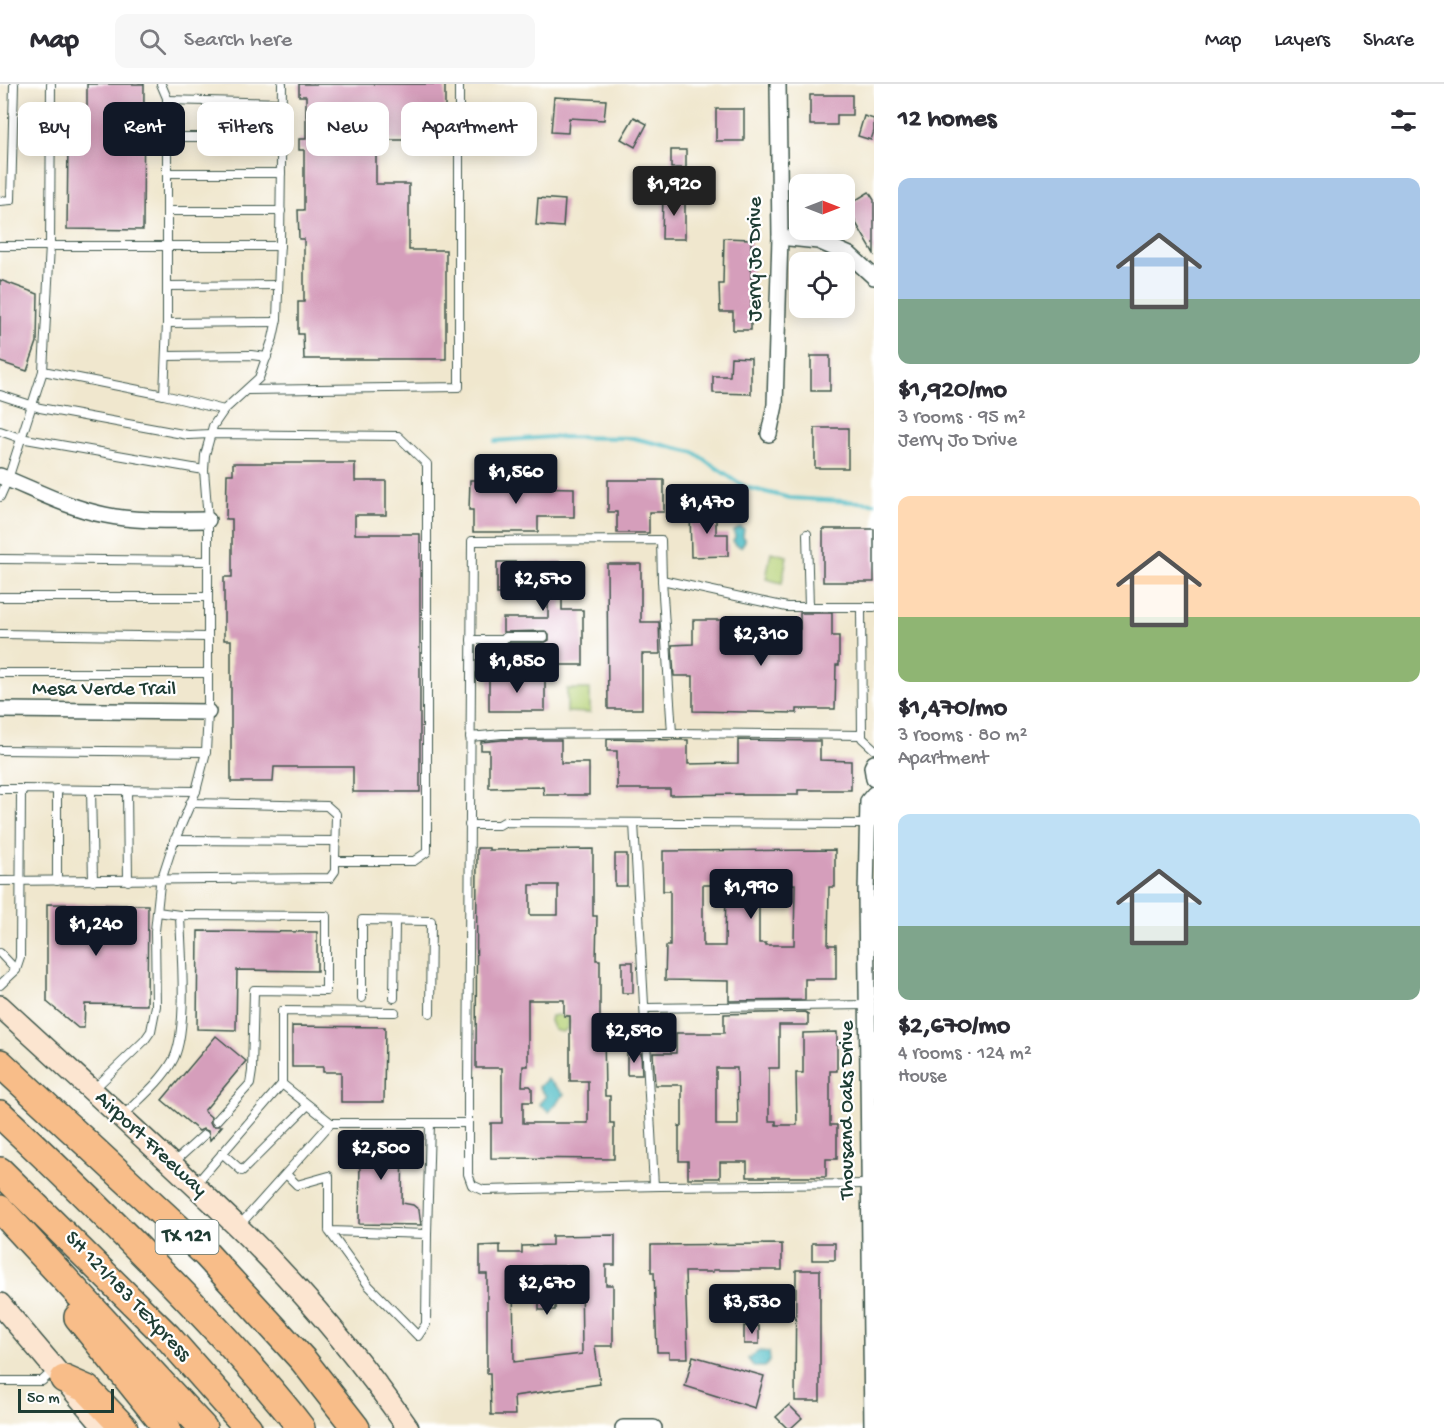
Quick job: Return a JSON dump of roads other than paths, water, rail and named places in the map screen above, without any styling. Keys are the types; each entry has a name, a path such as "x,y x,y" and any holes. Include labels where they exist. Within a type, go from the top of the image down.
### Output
{"highway":[{"name":"Airport Freeway","path":"0,1063 206,1254 303,1360 356,1428"},
{"name":"SH 121/183 TEXpress","path":"4,1117 170,1281 249,1365 301,1428"},
{"name":"SH 121/183 TEXpress","path":"0,1171 167,1336 248,1428"},
{"path":"0,1209 203,1428"},
{"path":"0,1230 95,1337 167,1428"},
{"path":"60,1374 87,1389 124,1428"}],"main road":[{"name":"Airport Freeway","path":"0,1006 238,1227 351,1351 408,1428"},
{"path":"0,1304 105,1428"}],"street":[{"name":"Jerry Jo Drive","path":"769,434 775,405 780,237 778,84"},
{"path":"780,237 818,241 840,250 850,255 874,277"},
{"path":"4,478 51,499 106,516 208,520"},
{"name":"Mesa Verde Trail","path":"0,710 208,712"},
{"path":"874,763 872,767 874,779"},
{"name":"Thousand Oaks Drive","path":"872,1428 872,1219 869,1184 872,1114 868,1005 870,894 867,824 868,801 874,794"},
{"path":"623,1428 654,1428"}],"lane":[{"path":"0,201 11,200 14,84"},
{"path":"0,497 4,478 21,438 42,371 50,246 51,84"},
{"path":"161,84 167,100 244,102"},
{"path":"282,84 282,102"},
{"path":"248,390 459,387 459,84"},
{"path":"164,395 167,323 167,156"},
{"path":"91,1091 144,1041 151,1031 156,1006 155,931 161,881 174,840 196,791 206,752 208,520 204,470 213,426 224,411 259,378 276,322 281,156"},
{"path":"167,173 281,173"},
{"path":"167,211 280,211"},
{"path":"0,246 167,248 280,246"},
{"path":"167,286 278,285"},
{"path":"167,323 276,322"},
{"path":"166,356 251,355 267,357"},
{"path":"42,371 164,395 224,411"},
{"path":"0,395 31,406 188,435 398,436 427,464 427,852 414,861 335,861"},
{"path":"0,431 21,438 204,470"},
{"path":"807,534 809,607"},
{"path":"672,733 662,580 662,540 472,542 468,1122 468,1174 472,1185 483,1190 869,1184"},
{"path":"0,559 208,561"},
{"path":"662,580 787,607 874,607"},
{"path":"0,597 207,597"},
{"path":"861,607 862,738 874,749"},
{"path":"0,634 208,636"},
{"path":"471,640 544,637"},
{"path":"0,673 208,673"},
{"path":"470,737 502,734 672,733 862,735"},
{"path":"0,750 206,752"},
{"path":"0,789 196,791"},
{"path":"0,985 16,970 20,958 21,789"},
{"path":"57,789 57,881"},
{"path":"92,790 93,881"},
{"path":"127,790 128,881"},
{"path":"0,881 330,878 335,872 336,814 327,806 190,803"},
{"path":"469,825 499,825 504,822 867,824"},
{"path":"634,823 654,1186"},
{"path":"174,840 336,841"},
{"path":"157,912 180,915 326,916 326,991 254,990 250,1084 216,1121"},
{"path":"121,1118 171,1064 177,1052 182,1014 180,915"},
{"path":"362,998 362,920 431,921 430,1013"},
{"path":"394,998 395,921"},
{"path":"0,953 16,970"},
{"path":"645,1008 868,1005"},
{"path":"194,1186 282,1084 282,1011 395,1012"},
{"path":"282,1084 331,1123 468,1122"},
{"path":"222,1153 242,1171 308,1105"},
{"path":"238,1227 331,1123"},
{"path":"286,1173 297,1185 329,1176 329,1231 369,1286 418,1336 426,1324 430,1123"},
{"path":"171,1165 204,1135"},
{"path":"329,1231 428,1234"},
{"path":"0,1381 42,1381 60,1374"}],"water":[{"path":"740,527 744,529 745,541 741,547 733,541 734,531"},
{"path":"547,1079 564,1094 549,1112 539,1104 546,1096 539,1087"},
{"path":"759,1351 769,1352 770,1360 765,1367 754,1367 748,1359"}],"waterway":[{"path":"495,441 551,437 633,438 693,452 745,487 790,498 874,503"}]}
